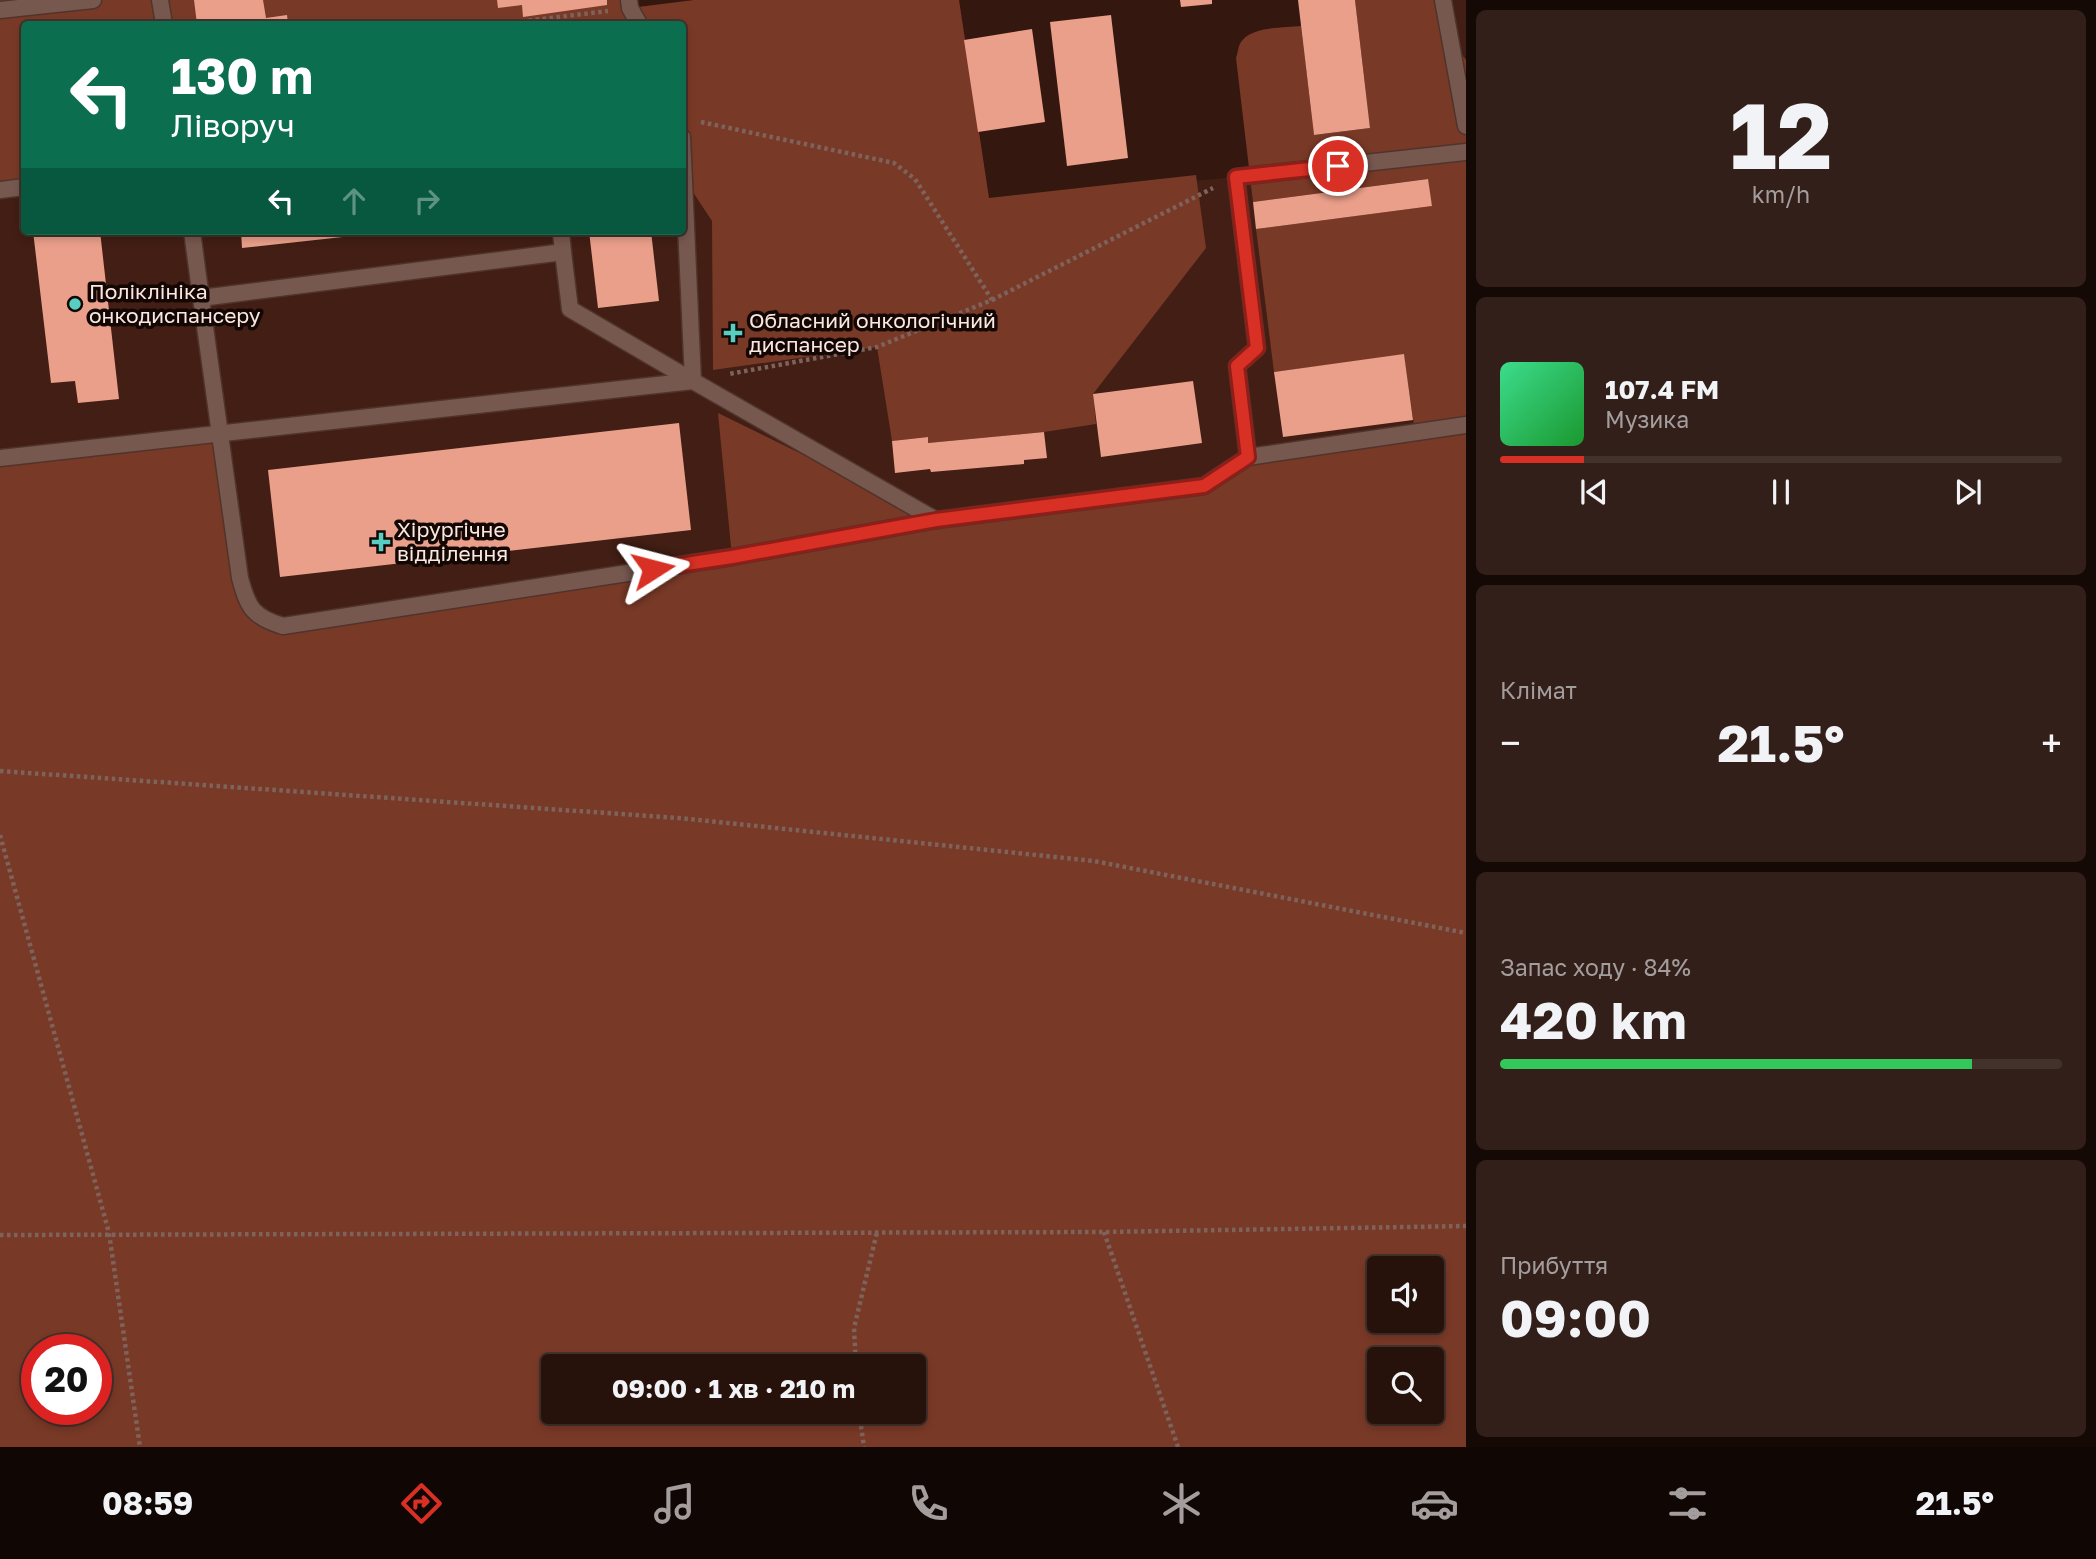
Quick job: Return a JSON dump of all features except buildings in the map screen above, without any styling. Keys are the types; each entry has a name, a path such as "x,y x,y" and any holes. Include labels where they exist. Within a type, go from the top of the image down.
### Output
{"lane":[{"path":"0,10 93,0"},
{"path":"160,0 163,21"},
{"path":"1443,0 1466,127"},
{"path":"629,4 638,21"},
{"path":"1248,457 1237,366 1257,348 1236,177 1466,152"},
{"path":"0,190 21,187"},
{"path":"686,218 694,381"},
{"path":"193,235 240,578 246,598 254,611 266,621 283,626 732,557 936,520 1204,486 1248,457 1466,425"},
{"path":"562,235 570,309 936,520"},
{"path":"201,298 564,252"},
{"path":"0,458 694,381"}],"path":[{"path":"523,21 629,4"},
{"path":"696,121 894,163 915,179 992,300"},
{"path":"694,381 877,347 992,300 1236,177"},
{"path":"0,771 679,818 1094,861 1466,933"},
{"path":"0,835 109,1233 140,1447"},
{"path":"0,1235 1104,1232 1466,1226"},
{"path":"855,1354 854,1328 877,1232"},
{"path":"1104,1232 1178,1447"},
{"path":"861,1424 864,1447"}],"shaded area":[{"name":"Обласний онкологічний диспансер","path":"0,0 21,21 21,235 686,235 686,21 684,21 694,0 959,0 989,199 1236,177 1466,152 1466,469 283,626 0,458"},
{"path":"0,0 629,0 630,8 694,0 959,0 989,198 1196,175 1206,248 1093,394 1096,424 1044,432 928,443 927,437 892,441 877,347 713,370 712,221 686,182 686,21 21,21 21,187 0,190"},
{"path":"1355,0 1443,0 1450,39 1466,60 1466,1447 0,1447 0,458 221,434 240,578 266,621 732,557 718,413 936,520 1204,486 1248,457 1415,432 1404,355 1274,372 1256,229 1432,206 1427,179 1253,202 1236,58 1239,45 1246,37 1260,30 1301,26 1314,135 1370,128"},
{"path":"1443,0 1466,0 1466,60 1450,39"}],"place":[{"name":"Поліклініка онкодиспансеру","path":"75,304"},
{"name":"Обласний онкологічний диспансер","path":"733,333"},
{"name":"Хірургічне відділення","path":"381,542"}],"route":[{"path":"653,569 936,520 1204,486 1248,457 1237,366 1257,348 1236,177 1338,166"}]}
